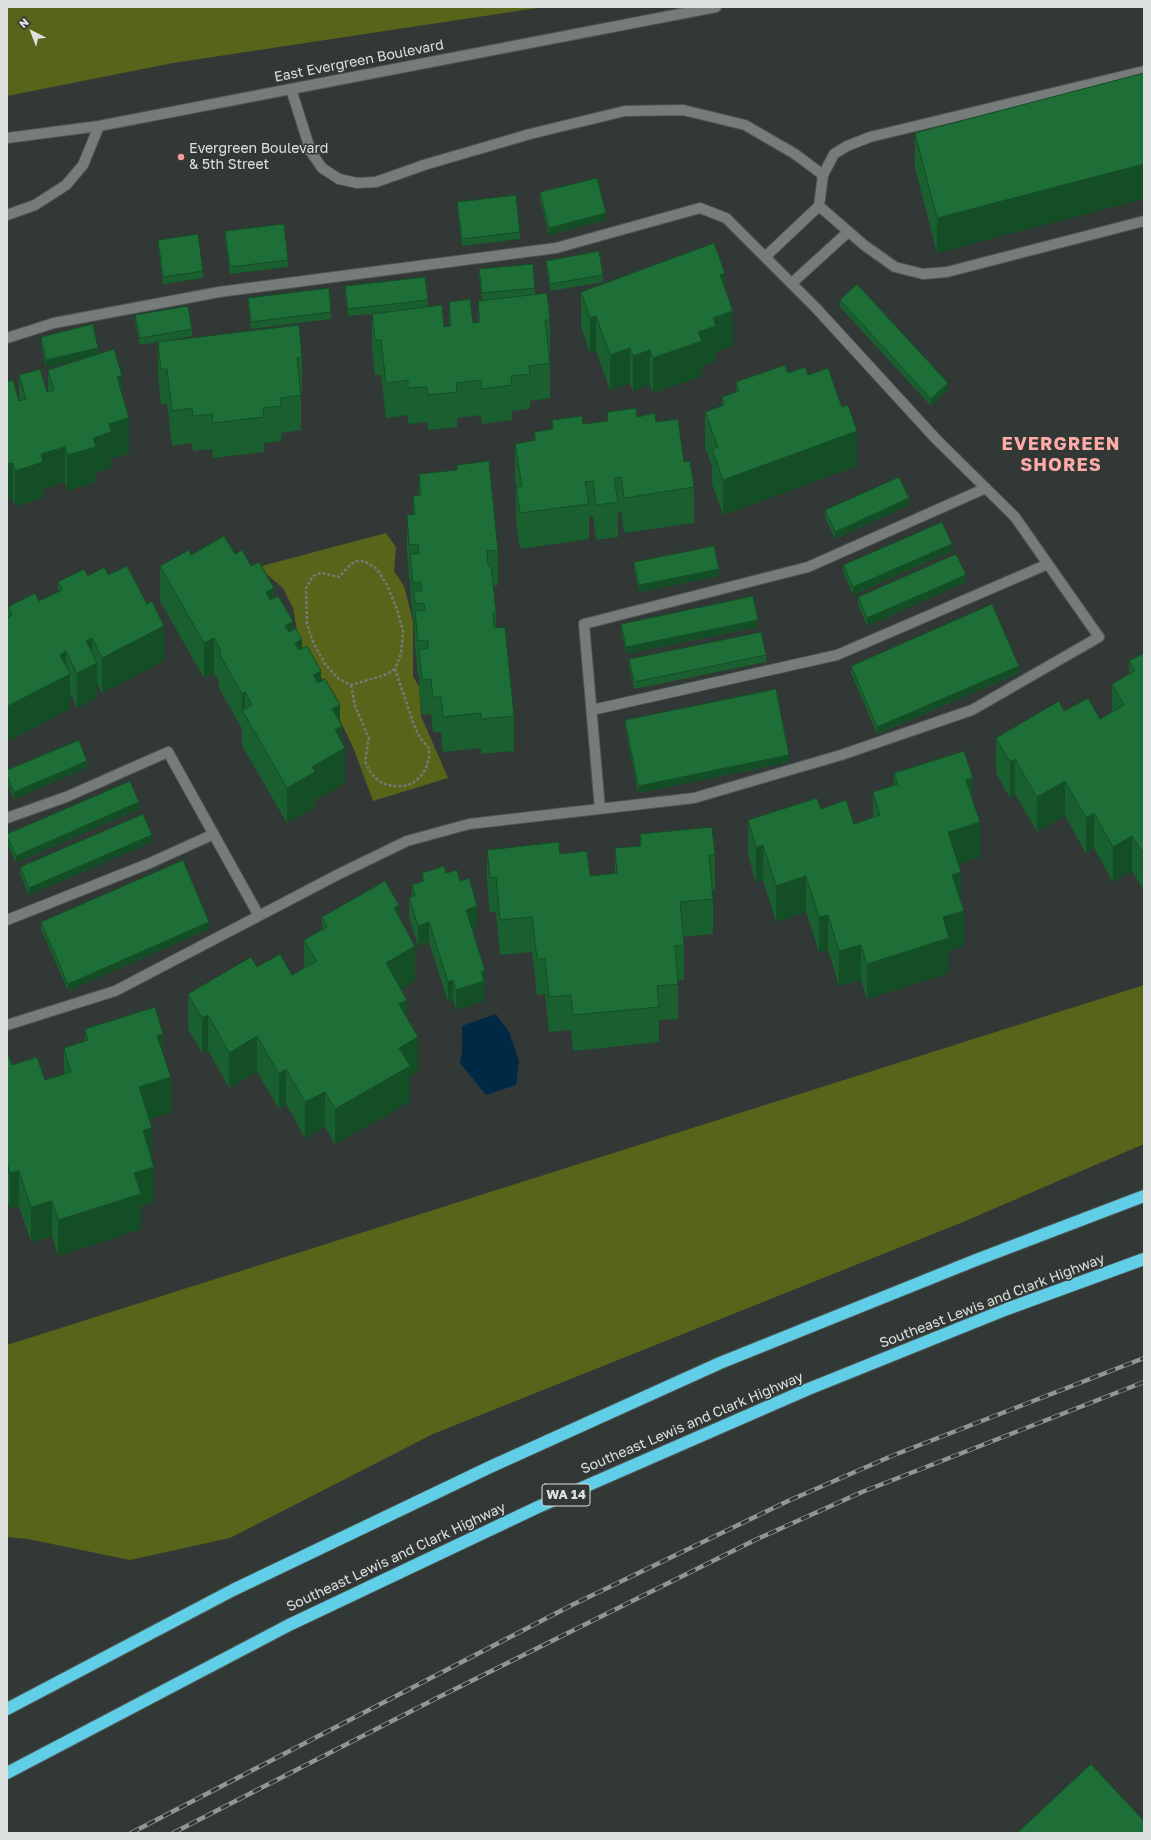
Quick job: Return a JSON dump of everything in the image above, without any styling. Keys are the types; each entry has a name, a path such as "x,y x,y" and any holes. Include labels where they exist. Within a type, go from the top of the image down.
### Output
{"highway":[{"path":"7,1709 233,1590 490,1467 720,1363 976,1260 1144,1196"},
{"name":"Southeast Lewis and Clark Highway","path":"7,1773 289,1625 538,1507 806,1390 1007,1309 1144,1259"}],"street":[{"name":"East Evergreen Boulevard","path":"7,138 99,126 716,7"},
{"path":"765,257 819,206 822,175 834,154 848,146 870,137 1144,71"},
{"path":"291,89 311,152 322,168 339,179 357,184 376,182 424,165 530,134 625,111 683,110 745,125 795,154 822,175"},
{"path":"7,215 35,205 66,185 83,165 99,126"},
{"path":"819,206 864,245 895,267 923,274 947,272 1144,221"},
{"path":"7,338 54,323 219,292 556,248 700,208 726,218 792,283 936,439 1015,517 1099,637 972,710 841,755 694,798 469,824 407,841 115,991 7,1025"},
{"path":"792,283 848,232"},
{"path":"600,809 584,624 808,567 986,488"},
{"path":"592,710 837,655 1048,564"},
{"path":"7,818 66,797 168,752 259,916"},
{"path":"7,920 150,863 214,834"}],"path":[{"path":"351,685 355,706 369,738 365,761 369,770 375,778 384,784 399,786 413,783 421,776 426,768 429,758 429,748 420,738 414,725 396,669 401,654 402,631 397,609 386,583 376,568 364,561 357,561 351,564 339,577 321,573 314,576 306,588 307,624 313,642 325,664 339,679 351,685 385,675 396,669"}],"green space":[{"path":"7,7 544,7 173,63 7,96"},
{"path":"386,533 396,547 394,571 404,586 413,621 413,676 419,687 421,716 448,778 373,801 353,747 338,716 339,702 332,690 310,664 299,641 293,608 283,588 258,567"},
{"path":"1144,985 1144,1144 963,1222 433,1434 230,1538 130,1560 28,1539 7,1537 7,1345"}],"water":[{"path":"496,1014 509,1032 519,1061 516,1085 486,1095 460,1063 462,1052 462,1026"}],"building":[{"path":"1144,73 1144,164 937,218 915,133"},
{"path":"597,178 606,213 549,228 540,192"},
{"path":"516,195 520,232 462,239 457,202"},
{"path":"284,224 288,260 230,267 225,231"},
{"path":"198,234 203,271 163,277 158,240"},
{"path":"714,243 725,273 720,275 733,311 713,318 716,326 698,332 702,341 653,358 650,350 633,356 630,348 610,355 596,316 590,318 581,292"},
{"path":"599,251 603,275 550,284 546,261"},
{"path":"533,264 535,288 482,293 479,269"},
{"path":"425,277 428,300 348,309 345,286"},
{"path":"857,284 948,383 931,399 840,300"},
{"path":"329,288 331,312 251,322 248,298"},
{"path":"547,293 550,320 545,320 550,363 529,366 530,374 511,376 512,385 482,389 481,380 456,383 457,392 428,395 427,387 408,388 408,380 386,383 381,340 375,340 372,314 442,305 444,327 451,326 449,302 470,299 473,323 480,322 478,301"},
{"path":"188,306 192,329 140,338 135,315"},
{"path":"93,324 98,348 46,360 41,337"},
{"path":"299,325 302,357 297,358 301,395 281,398 281,406 263,408 264,417 213,423 212,414 193,416 192,408 172,411 167,369 161,369 158,342"},
{"path":"114,349 122,375 117,377 129,418 109,424 111,432 93,438 96,447 67,455 65,447 41,454 43,462 15,471 13,463 7,464 7,382 13,380 19,401 26,399 19,375 40,369 47,392 54,390 48,370"},
{"path":"785,365 788,373 805,367 808,375 828,368 842,407 848,405 857,431 723,480 712,449 718,447 705,412 724,405 722,397 739,391 736,382"},
{"path":"636,408 637,417 655,413 656,422 678,419 684,462 690,461 694,487 624,498 621,477 614,478 618,502 596,505 593,481 585,482 589,504 520,513 516,487 522,486 515,444 536,440 534,432 553,429 552,420 582,416 583,424 608,421 607,412"},
{"path":"489,461 498,550 487,551 488,566 491,566 496,612 493,613 494,628 505,627 514,716 481,719 481,713 443,717 441,697 433,697 431,679 422,680 419,650 428,648 428,640 418,641 415,611 425,610 424,603 415,604 414,591 422,591 421,582 413,583 410,554 419,554 418,544 409,545 407,515 415,514 413,496 421,495 419,474 457,470 457,465"},
{"path":"899,477 909,498 835,532 825,510"},
{"path":"942,522 952,544 853,587 843,565"},
{"path":"224,536 235,554 242,550 251,566 259,562 274,588 266,592 270,600 278,596 293,621 285,626 289,632 296,628 302,639 295,643 299,650 307,646 321,671 313,675 318,683 325,679 340,705 332,709 342,726 335,730 345,748 312,767 315,772 287,788 242,710 252,705 245,692 242,694 219,653 221,651 214,638 204,643 160,566 189,550 191,555"},
{"path":"714,546 719,569 639,585 634,562"},
{"path":"956,554 966,575 867,618 858,597"},
{"path":"127,566 147,604 152,601 164,626 102,658 92,638 86,641 97,663 77,673 66,651 60,655 70,674 8,706 7,618 12,615 8,607 35,593 39,601 62,590 58,582 84,569 88,576 104,567 108,575"},
{"path":"753,596 758,620 626,647 621,624"},
{"path":"992,604 1019,666 877,727 851,666"},
{"path":"761,632 766,655 634,682 629,659"},
{"path":"1144,653 1143,853 1132,836 1113,847 1094,813 1086,818 1065,781 1037,797 1015,759 1010,762 996,738 1059,701 1064,711 1088,698 1100,719 1124,705 1112,684 1135,671 1129,661"},
{"path":"776,689 789,755 638,786 625,720"},
{"path":"79,740 87,761 14,792 7,776 7,770"},
{"path":"964,751 973,778 966,780 980,822 948,832 961,872 952,875 964,911 943,917 949,938 867,964 861,945 839,951 828,915 819,917 806,876 776,886 763,845 756,847 748,820 817,798 821,809 846,800 854,824 880,815 873,792 898,784 894,773"},
{"path":"130,781 139,802 16,856 7,834"},
{"path":"143,814 152,835 29,888 20,867"},
{"path":"712,827 715,855 709,856 713,899 680,902 684,945 675,946 678,984 657,986 659,1007 573,1015 571,995 549,997 545,959 537,959 532,917 500,920 496,877 490,878 487,850 559,842 560,854 587,851 590,876 617,873 615,848 641,846 640,834"},
{"path":"183,860 209,922 68,984 41,922"},
{"path":"444,866 446,873 457,870 460,881 469,878 477,906 466,910 485,970 481,972 484,981 456,990 453,980 448,982 429,922 418,926 409,898 415,895 412,885 424,881 422,873"},
{"path":"385,881 399,905 394,908 415,946 386,963 407,1000 399,1004 418,1037 399,1048 410,1066 335,1109 325,1092 305,1102 286,1069 279,1074 257,1036 229,1053 208,1015 202,1018 188,994 251,957 257,967 280,954 292,975 317,961 304,940 327,927 322,917"},
{"path":"155,1007 163,1034 157,1036 171,1077 139,1087 152,1128 143,1130 154,1167 134,1173 141,1194 58,1220 52,1201 31,1207 19,1171 10,1173 7,1163 7,1055 8,1054 12,1065 37,1057 45,1080 71,1072 64,1048 88,1040 85,1029"},
{"path":"1091,1764 1144,1821 1144,1833 1017,1833"}],"railway":[{"path":"131,1833 572,1605 788,1501 894,1455 1144,1358"},
{"path":"173,1833 435,1699 755,1540 862,1492 1144,1382"}],"place":[{"name":"Evergreen Boulevard & 5th Street","path":"181,157"}],"district":[{"name":"EVERGREEN SHORES","path":"1061,454"}]}
